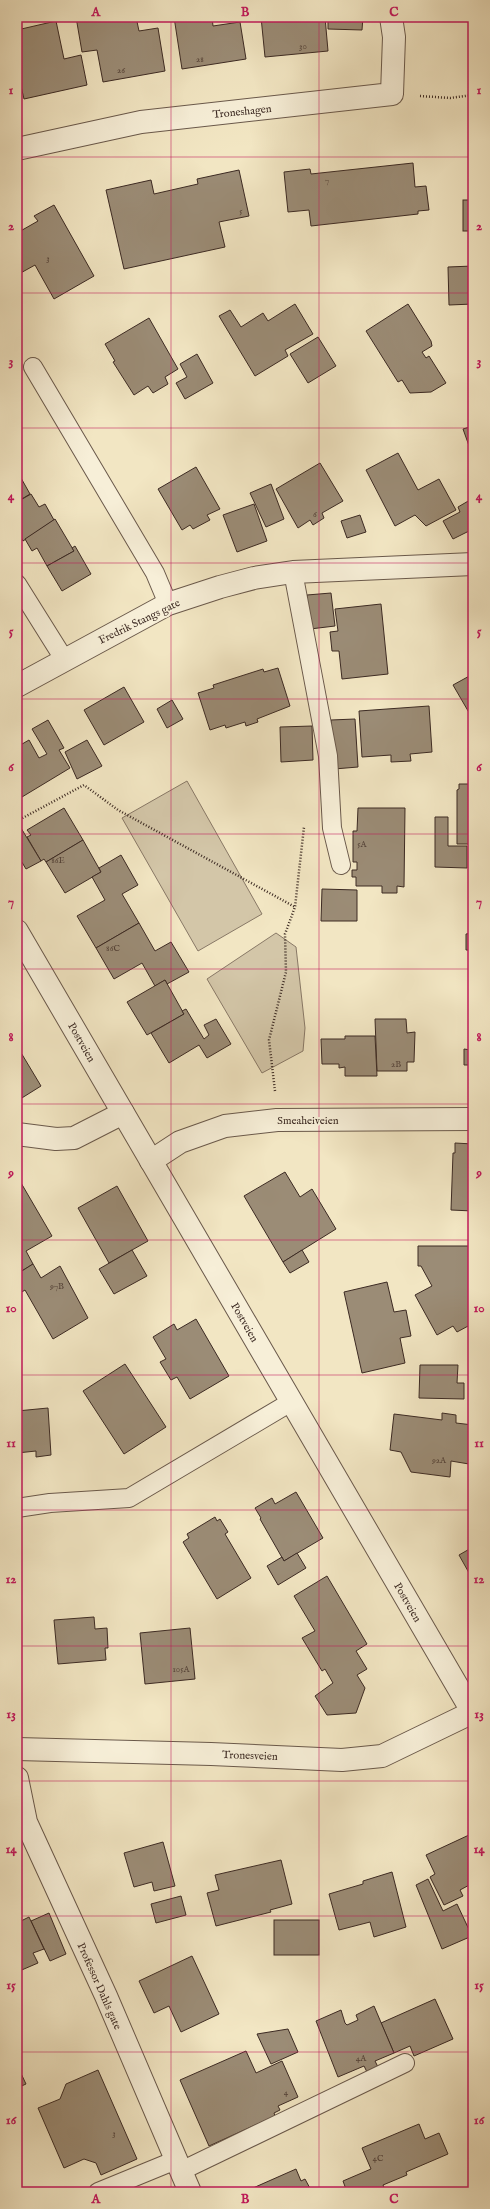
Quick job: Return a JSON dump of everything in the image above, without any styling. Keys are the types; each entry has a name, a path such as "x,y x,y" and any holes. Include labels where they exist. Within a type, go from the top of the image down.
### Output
{"street":[{"path":"391,17 394,37 392,94"},
{"name":"Troneshagen","path":"17,149 141,122 392,94"},
{"name":"Fredrik Stangs gate","path":"17,686 64,659 168,604 220,587 254,578 293,572 473,564"},
{"name":"Postveien","path":"20,944 123,1112 473,1712"},
{"path":"17,1134 56,1139 74,1138 123,1112"},
{"name":"Smeaheiveien","path":"151,1160 180,1142 225,1126 277,1120 473,1119"},
{"name":"Tronesveien","path":"17,1749 218,1754 342,1760 382,1756 473,1712"},
{"name":"Professor Dahls gate","path":"17,1778 26,1822 106,1996 190,2192"}],"lane":[{"path":"33,367 155,573 168,604"},
{"path":"293,572 328,756 332,828 341,865"},
{"path":"17,584 64,659"},
{"path":"17,1508 50,1503 129,1498 291,1402"},
{"path":"98,2192 178,2165 405,2063"}],"path":[{"path":"392,94 450,98 473,95"},
{"path":"17,821 84,786 118,810 295,907"},
{"path":"277,1120 269,1040 286,972 285,934 295,907 304,825"}],"shaded area":[{"path":"187,781 262,914 198,951 122,818"},
{"path":"276,933 296,947 305,1028 303,1051 262,1073 207,979"}],"building":[{"path":"76,17 97,17 97,21 122,17 136,17 139,31 158,28 165,71 103,82 97,50 82,52"},
{"path":"174,17 212,17 213,26 240,22 246,59 182,69"},
{"path":"261,17 325,17 328,51 265,57"},
{"path":"328,17 363,17 362,30 328,29"},
{"path":"56,21 64,59 81,55 87,85 24,99 17,69 17,30"},
{"path":"413,163 415,187 426,186 429,210 418,211 418,214 311,226 309,210 288,212 284,172 310,169 311,174"},
{"path":"239,170 249,216 219,222 225,247 124,269 106,190 151,180 154,194 198,184 197,179"},
{"path":"463,200 473,200 473,231 463,231"},
{"path":"54,205 94,276 54,299 35,265 17,275 17,233 38,221 34,216"},
{"path":"473,266 473,304 449,305 448,267"},
{"path":"295,304 313,334 285,350 288,356 255,376 219,316 230,310 241,327 263,313 268,321"},
{"path":"408,304 431,341 432,346 422,352 426,358 429,356 446,383 431,392 410,393 402,380 398,382 366,331"},
{"path":"149,318 178,369 165,377 168,384 153,393 148,386 134,395 113,362 115,361 105,344"},
{"path":"318,337 336,366 308,383 290,354"},
{"path":"197,354 213,383 185,399 176,383 187,377 180,364"},
{"path":"473,426 473,457 463,429"},
{"path":"398,453 418,490 439,479 456,510 426,526 415,515 395,526 366,470"},
{"path":"320,463 343,501 322,513 324,518 313,525 310,520 298,528 276,489"},
{"path":"196,467 220,509 207,515 210,520 193,529 190,525 182,530 158,489"},
{"path":"21,478 30,494 17,502 17,480"},
{"path":"271,484 284,519 266,527 250,493"},
{"path":"31,494 39,507 45,504 54,520 23,541 17,530 17,502"},
{"path":"470,500 473,508 473,529 453,539 443,521 460,512 458,507"},
{"path":"254,504 267,541 237,552 223,515"},
{"path":"360,515 366,532 347,538 341,521"},
{"path":"55,519 74,551 47,566 37,548 32,551 25,539"},
{"path":"75,546 91,574 62,591 47,566 74,551 72,548"},
{"path":"331,593 335,626 310,629 307,595"},
{"path":"381,604 388,674 342,679 339,651 332,651 330,632 338,631 335,609"},
{"path":"278,668 290,706 257,719 258,722 246,726 245,722 226,728 225,725 210,730 198,693 214,688 213,685 263,669 264,672"},
{"path":"473,674 473,715 471,716 453,685"},
{"path":"124,687 144,722 104,745 84,710"},
{"path":"172,700 183,719 167,728 157,709"},
{"path":"429,706 432,752 410,754 411,761 391,762 391,755 362,757 359,711"},
{"path":"355,719 358,767 334,769 331,720"},
{"path":"48,720 64,748 59,750 70,768 17,800 17,747 29,740 39,758 47,754 32,729"},
{"path":"312,726 313,760 281,762 280,727"},
{"path":"87,740 102,766 77,779 65,752"},
{"path":"459,784 473,784 473,844 457,844 457,790 459,789"},
{"path":"64,808 83,840 46,862 44,859 41,861 27,837 31,835 27,830"},
{"path":"358,808 405,808 404,887 397,886 397,893 382,893 382,886 356,886 356,877 352,877 352,870 357,870 357,862 353,862 353,831 357,831"},
{"path":"435,817 448,817 448,846 467,846 467,868 435,867"},
{"path":"21,828 41,861 26,869 17,854 17,830"},
{"path":"83,840 101,872 65,893 46,862"},
{"path":"121,855 138,885 122,894 139,923 96,948 77,916 105,900 92,877 101,872 99,868"},
{"path":"322,889 357,890 357,921 321,921"},
{"path":"139,923 155,951 171,942 189,972 167,984 165,980 155,986 142,963 114,979 96,948"},
{"path":"473,933 473,950 466,950 466,934"},
{"path":"165,980 184,1014 147,1035 127,1002"},
{"path":"186,1009 204,1039 209,1035 204,1025 216,1019 231,1044 207,1058 199,1045 169,1063 151,1033 184,1014 182,1011"},
{"path":"375,1019 406,1019 407,1033 415,1032 414,1062 407,1062 407,1071 377,1071"},
{"path":"471,1028 473,1028 473,1074 471,1074 471,1065 464,1065 464,1049 471,1050"},
{"path":"345,1036 375,1036 377,1076 345,1076 345,1067 339,1068 339,1064 322,1064 321,1039 345,1039"},
{"path":"17,1046 41,1086 17,1101"},
{"path":"455,1143 473,1144 473,1211 451,1210 453,1153 455,1153"},
{"path":"285,1172 300,1197 312,1189 336,1229 283,1262 244,1196"},
{"path":"17,1176 52,1236 26,1251 33,1264 17,1274"},
{"path":"117,1186 148,1241 109,1263 78,1208"},
{"path":"418,1246 471,1246 471,1253 473,1253 473,1281 471,1281 470,1325 457,1332 453,1326 437,1335 415,1295 432,1286 421,1266 418,1266"},
{"path":"132,1250 147,1276 114,1294 99,1269"},
{"path":"302,1250 309,1262 290,1273 283,1262"},
{"path":"33,1264 41,1278 60,1266 88,1318 53,1339 25,1290 17,1295 17,1274"},
{"path":"387,1282 394,1312 406,1310 411,1336 400,1338 405,1363 362,1373 344,1292"},
{"path":"196,1319 229,1376 190,1399 177,1377 171,1380 160,1362 166,1359 153,1337 174,1324 177,1330"},
{"path":"125,1364 166,1427 124,1454 83,1391"},
{"path":"420,1365 458,1365 457,1383 464,1383 464,1399 419,1398"},
{"path":"48,1408 51,1455 36,1457 36,1451 17,1453 17,1411"},
{"path":"442,1413 456,1415 456,1423 473,1425 469,1464 451,1461 450,1477 411,1472 401,1452 390,1450 394,1414 442,1420"},
{"path":"296,1492 323,1538 284,1561 255,1508 272,1498 275,1504"},
{"path":"215,1517 217,1521 220,1519 228,1532 225,1534 251,1578 217,1599 183,1542 189,1538 187,1534"},
{"path":"473,1547 473,1580 459,1555"},
{"path":"297,1553 306,1568 278,1585 267,1566 282,1557 284,1561"},
{"path":"327,1576 367,1644 356,1651 367,1669 357,1675 365,1688 356,1713 327,1715 315,1696 333,1683 325,1669 322,1671 302,1638 315,1631 294,1596"},
{"path":"94,1617 95,1629 107,1628 108,1648 105,1648 106,1660 58,1664 54,1620"},
{"path":"190,1628 195,1679 145,1684 140,1633"},
{"path":"469,1835 473,1843 473,1883 460,1890 463,1896 444,1905 430,1877 435,1874 426,1855"},
{"path":"163,1842 175,1886 154,1891 152,1882 134,1887 124,1853"},
{"path":"281,1860 292,1904 270,1910 271,1912 216,1926 207,1893 219,1890 215,1875"},
{"path":"392,1872 406,1927 374,1937 370,1922 339,1930 329,1894 363,1884 363,1881"},
{"path":"428,1879 443,1911 457,1904 472,1936 442,1949 416,1885"},
{"path":"181,1896 186,1915 156,1923 151,1904"},
{"path":"49,1913 66,1954 50,1961 31,1921"},
{"path":"29,1917 44,1949 33,1953 38,1963 17,1972 17,1923"},
{"path":"274,1920 319,1920 319,1955 274,1955"},
{"path":"192,1956 219,2014 181,2032 169,2006 154,2013 139,1981"},
{"path":"435,1999 453,2039 414,2056 410,2046 394,2053 381,2023"},
{"path":"374,2006 394,2053 375,2061 378,2067 367,2072 364,2066 338,2077 316,2021 341,2010 347,2025 358,2020 356,2015"},
{"path":"288,2029 298,2052 271,2064 257,2034"},
{"path":"246,2051 256,2073 282,2061 298,2097 278,2106 280,2110 274,2113 275,2116 209,2146 180,2080"},
{"path":"17,2065 26,2084 17,2088"},
{"path":"98,2070 137,2159 101,2175 96,2163 84,2159 64,2168 38,2108 60,2099 66,2084"},
{"path":"419,2124 425,2139 439,2133 448,2154 406,2172 407,2175 383,2185 386,2192 347,2192 343,2181 371,2169 362,2148"},
{"path":"296,2169 301,2181 305,2179 312,2192 244,2192"}]}
